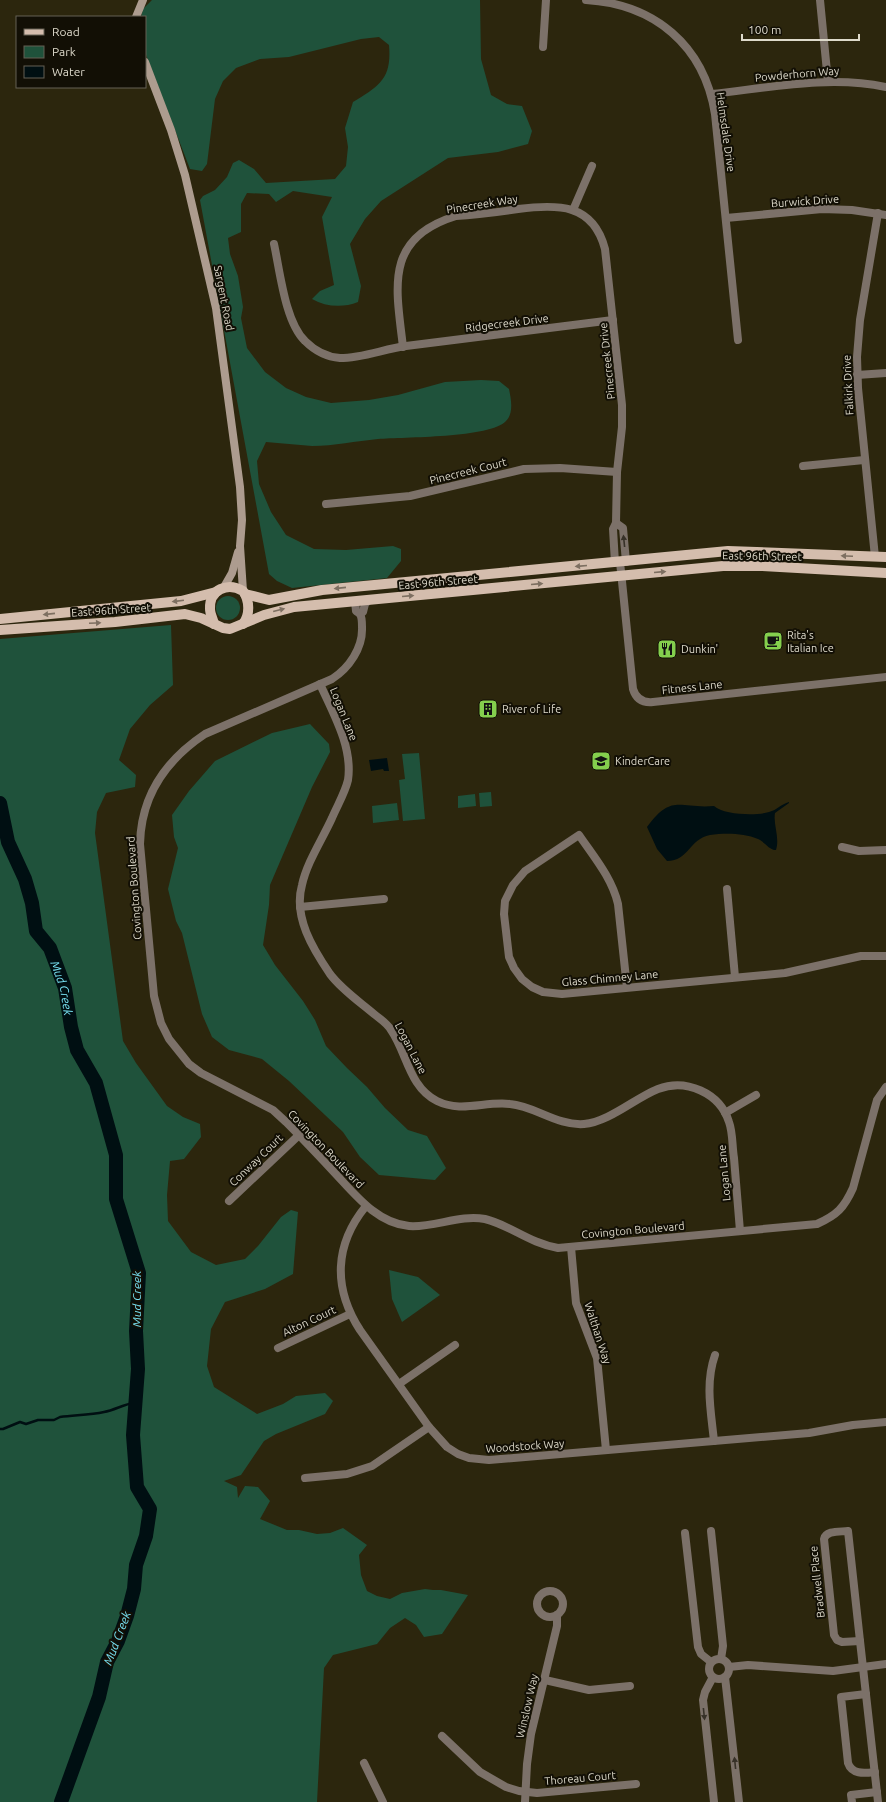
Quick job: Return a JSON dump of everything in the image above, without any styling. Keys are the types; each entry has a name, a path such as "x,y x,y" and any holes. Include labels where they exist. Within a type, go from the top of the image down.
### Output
{"main road":[{"name":"East 96th Street","path":"0,619 174,602 192,599 220,589 233,587 244,593 262,599 272,600 312,591 728,552 886,557"},
{"name":"East 96th Street","path":"0,630 122,622 185,614 198,616 226,629 233,629 264,615 285,609 355,601 734,566 886,573"},
{"path":"355,601 361,592 394,589 421,580"},
{"path":"214,624 210,607 220,589"},
{"path":"242,625 248,616 248,603 244,593"}],"street":[{"path":"136,16 143,0"},
{"path":"543,47 546,0"},
{"name":"Helmsdale Drive","path":"586,0 602,1 623,6 659,22 676,36 688,49 701,70 711,94 715,114 738,340"},
{"path":"820,0 828,82"},
{"name":"Sargent Road","path":"146,65 171,130 185,175 216,308 239,479 242,515 240,546 244,593"},
{"name":"Powderhorn Way","path":"711,94 828,82 861,82 886,87"},
{"path":"573,210 592,166"},
{"name":"Pinecreek Way","path":"403,347 397,292 398,274 407,251 424,231 436,224 456,216 545,206 562,206 573,210"},
{"name":"Burwick Drive","path":"726,218 822,209 852,210 882,214"},
{"name":"Pinecreek Drive","path":"573,210 591,223 603,242 623,412 617,472 616,523 613,529 620,562"},
{"name":"Falkirk Drive","path":"875,557 864,460 857,375 860,320 882,214"},
{"name":"Ridgecreek Drive","path":"274,244 292,321 296,331 308,344 324,354 340,358 403,347 613,320"},
{"path":"857,375 886,373"},
{"path":"803,466 864,460"},
{"name":"Pinecreek Court","path":"326,504 410,496 524,469 560,468 617,472"},
{"name":"Sargent Road","path":"220,589 232,573 240,546"},
{"name":"Fitness Lane","path":"620,562 633,689 634,695 642,701 653,702 886,677"},
{"path":"360,614 363,612 365,604 369,600"},
{"name":"Covington Boulevard","path":"355,601 356,610 360,614 362,630 356,652 341,673 320,684 213,730 189,745 170,763 155,785 145,808 140,831 140,844 154,996 161,1024 169,1038 189,1064 201,1073 273,1110 299,1135 366,1206 383,1218 403,1225 414,1226 464,1219 485,1219 536,1243 558,1248 817,1224 840,1211 847,1200 853,1188 877,1100 886,1087"},
{"name":"Logan Lane","path":"320,684 346,748 348,780 304,879 300,896 300,907 307,934 329,972 339,984 388,1026 396,1038 417,1084 427,1095 441,1103 458,1107 511,1104 522,1106 570,1124 586,1124 598,1120 656,1090 678,1085 688,1086 706,1093 714,1099 725,1112 731,1134 740,1231"},
{"name":"Glass Chimney Lane","path":"627,988 616,893 579,835 525,871 517,878 508,892 504,914 509,957 514,968 522,979 532,987 543,992 562,994 627,988 735,978 785,973 861,956 886,956"},
{"path":"842,846 860,851 886,850"},
{"path":"727,889 735,978"},
{"path":"300,907 384,899"},
{"path":"725,1112 756,1095"},
{"name":"Conway Court","path":"229,1202 299,1135"},
{"name":"Woodstock Way","path":"366,1206 351,1229 342,1252 340,1275 344,1301 350,1314 429,1427 447,1447 458,1454 479,1460 809,1433 853,1425 886,1422"},
{"name":"Walthan Way","path":"571,1247 576,1303 597,1358 606,1450"},
{"name":"Alton Court","path":"278,1348 350,1314"},
{"path":"399,1384 455,1345"},
{"path":"714,1441 709,1383 715,1355"},
{"path":"305,1478 347,1474 372,1466 429,1427"},
{"path":"711,1531 723,1646 721,1659"},
{"name":"Bradwell Place","path":"860,1641 842,1642 835,1638 824,1539 829,1533 848,1531 878,1802"},
{"path":"685,1533 698,1647 701,1654 711,1662"},
{"name":"Winslow Way","path":"525,1802 528,1750 557,1626 557,1615"},
{"path":"725,1677 719,1679 713,1677 709,1672 711,1662 715,1659 726,1661 729,1667 725,1677 739,1802"},
{"path":"729,1667 748,1665 833,1671 886,1664"},
{"path":"713,1677 705,1692 703,1700 714,1802"},
{"path":"544,1680 589,1690 630,1686"},
{"path":"866,1694 841,1697 848,1763 854,1771 863,1773 875,1772"},
{"name":"Thoreau Court","path":"442,1736 480,1772 506,1787 526,1792 537,1793 636,1784"},
{"path":"364,1763 383,1802"},
{"path":"852,1802 851,1795 877,1792"}],"green space":[{"path":"152,0 480,0 481,59 491,95 507,104 522,106 532,131 528,144 498,152 448,158 381,201 365,219 350,244 361,286 358,302 352,304 335,306 323,304 312,299 320,291 334,285 322,217 332,197 293,191 276,202 269,194 247,193 241,204 241,232 228,238 230,254 238,276 243,307 241,318 247,348 265,372 286,388 306,397 331,403 369,400 398,395 445,382 481,380 499,381 509,389 511,410 509,418 497,427 483,431 446,436 378,439 320,446 266,442 257,461 259,484 271,512 286,535 314,549 346,550 393,546 401,549 401,561 387,578 292,588 277,581 269,574 200,200 203,196 215,190 227,177 233,163 239,160 254,169 266,183 335,179 346,166 348,147 345,128 353,102 377,86 386,74 389,57 389,45 379,37 361,39 289,57 260,59 236,68 223,81 215,99 207,164 202,171 190,169 146,55 146,16 141,16 143,9"},
{"path":"228,596 233,597 239,603 239,613 233,619 228,620 223,619 217,613 216,608 217,603 223,597"},
{"path":"171,625 173,685 150,705 130,729 119,760 136,775 135,787 106,793 97,812 95,833 123,1041 136,1063 167,1106 183,1117 200,1124 201,1137 184,1159 170,1161 167,1195 168,1221 191,1252 216,1265 245,1259 258,1246 281,1217 291,1210 298,1212 293,1274 265,1289 225,1302 211,1329 207,1366 214,1387 257,1414 283,1404 296,1396 325,1393 333,1401 325,1414 276,1434 264,1441 241,1475 224,1481 237,1487 238,1498 245,1486 258,1487 270,1501 260,1519 287,1530 299,1530 317,1534 330,1533 343,1528 367,1545 359,1555 361,1575 367,1591 377,1596 390,1599 402,1593 425,1589 441,1590 468,1595 442,1634 424,1637 416,1625 405,1618 390,1628 377,1644 333,1655 324,1668 317,1802 0,1802 0,639"},
{"path":"310,724 329,744 330,752 312,787 270,885 269,905 263,945 275,965 303,1001 315,1020 326,1046 408,1130 427,1136 446,1168 435,1180 379,1175 360,1157 343,1132 289,1081 262,1059 229,1050 212,1037 202,1014 182,933 176,921 168,889 178,848 174,837 172,815 189,791 215,761 272,733"},
{"path":"419,753 425,819 403,821 399,780 405,779 402,754"},
{"path":"491,792 492,806 480,807 479,793"},
{"path":"475,794 476,806 458,808 458,796"},
{"path":"397,803 399,820 373,823 372,806"},
{"path":"389,1270 418,1277 440,1295 402,1322 392,1299"}],"water":[{"path":"387,758 389,771 384,771 383,769 371,771 369,760"},
{"path":"789,802 775,813 777,840 776,850 771,849 760,840 753,837 734,834 716,834 703,837 680,858 667,861 657,849 647,827 656,816 670,806 714,806 733,813 757,814 769,812"}],"waterway":[{"name":"Mud Creek","path":"0,803 8,842 25,879 32,903 36,931 50,948 65,988 71,1027 77,1050 96,1083 116,1155 116,1199 139,1273 136,1331 138,1369 133,1435 137,1487 150,1509 146,1536 136,1565 134,1589 127,1616 118,1641 107,1662 99,1697 61,1802"},
{"path":"0,1429 20,1422 26,1424 38,1420 54,1420 60,1417 104,1412 134,1403"}],"place":[{"name":"Rita's Italian Ice","path":"773,641"},
{"name":"Dunkin'","path":"667,649"},
{"name":"River of Life","path":"488,709"},
{"name":"KinderCare","path":"601,761"}]}
